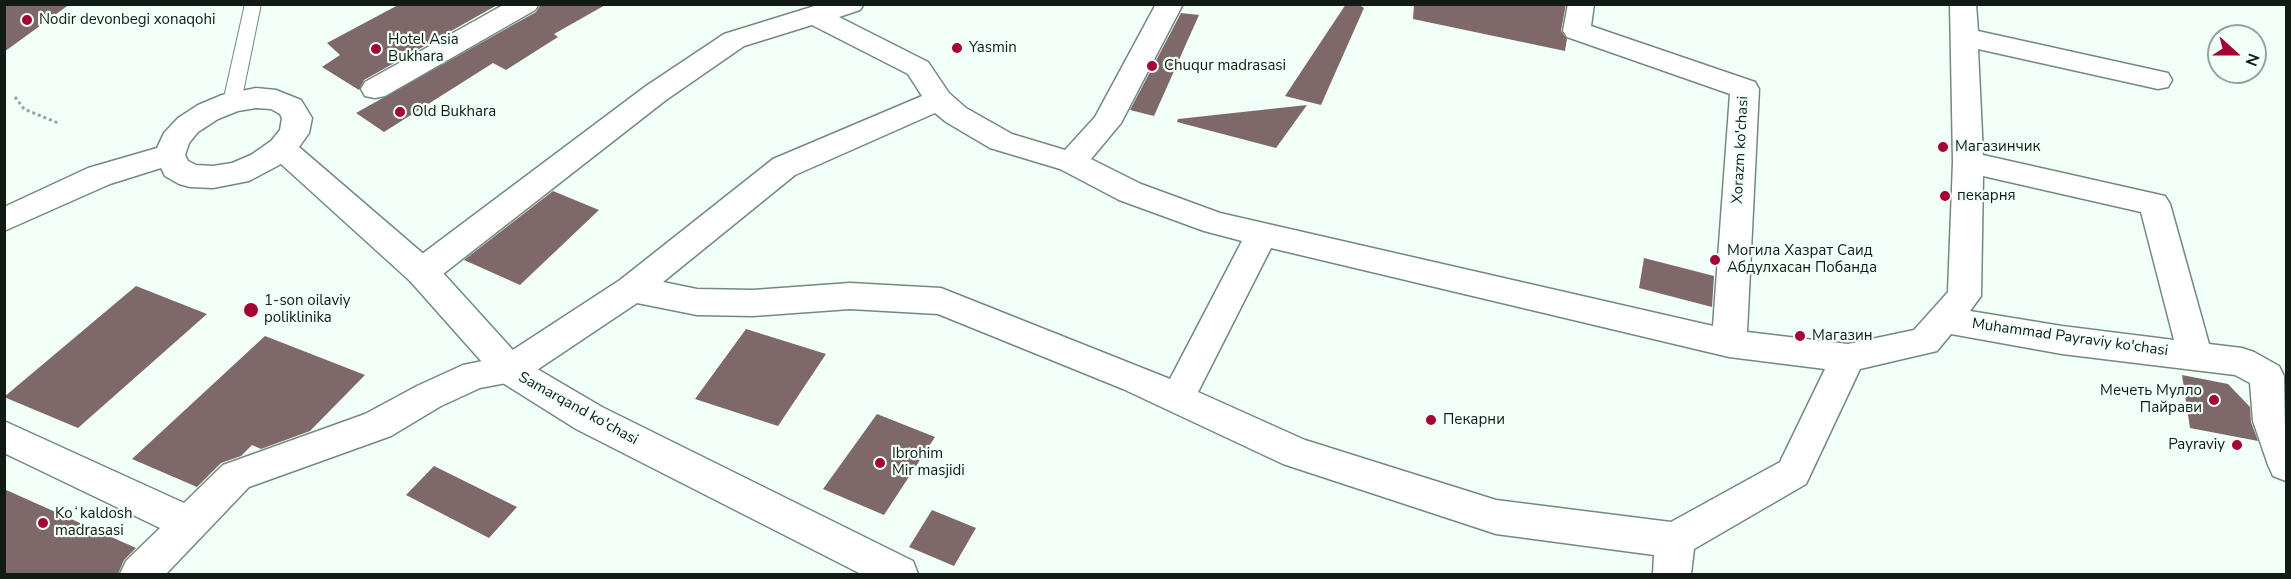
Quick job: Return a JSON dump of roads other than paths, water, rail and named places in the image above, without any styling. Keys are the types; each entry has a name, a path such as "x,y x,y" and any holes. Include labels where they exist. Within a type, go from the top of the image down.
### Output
{"street":[{"path":"375,89 526,4"},
{"path":"422,272 656,93 734,40 851,4"},
{"path":"1071,162 1106,123 1170,4"},
{"name":"Xorazm ko'chasi","path":"1581,4 1577,31 1745,89 1729,343"},
{"path":"816,16 918,68 939,100 956,115 1001,141 1071,162 1141,196 1215,223 1729,343 1848,358 1925,341 1964,296 1968,162 1963,4"},
{"path":"1965,37 2158,80"},
{"path":"256,98 276,100 291,107 297,118 294,133 282,148 262,162 246,169 213,177 190,176 176,168 170,155 175,140 188,125 208,112 232,102 256,98"},
{"path":"140,574 236,476 378,425 429,396 475,375 510,370 632,289 784,167 939,100"},
{"name":"Samarqand ko'chasi","path":"282,148 422,272 510,370 589,418 884,572"},
{"path":"4,220 99,176 170,155"},
{"name":"Muhammad Payraviy ko'chasi","path":"1968,162 2154,204 2195,356"},
{"path":"1177,399 1262,234"},
{"path":"632,289 697,302 753,303 850,296 941,301 1135,379 1296,453 1496,517 1674,557 1793,473 1848,358"},
{"name":"Muhammad Payraviy ko'chasi","path":"1944,320 2062,340 2242,362 2267,376 2279,423 2286,465"},
{"path":"4,436 188,523"}],"lane":[{"path":"232,102 253,4"}],"place":[{"name":"Nodir devonbegi xonaqohi","path":"27,20"},
{"name":"Yasmin","path":"957,48"},
{"name":"Hotel Asia Bukhara","path":"376,49"},
{"name":"Chuqur madrasasi","path":"1152,66"},
{"name":"Old Bukhara","path":"400,112"},
{"name":"Магазинчик","path":"1943,147"},
{"name":"пекарня","path":"1945,196"},
{"name":"Могила Хазрат Саид Абдулхасан Побанда","path":"1715,260"},
{"name":"1-son oilaviy poliklinika","path":"251,310"},
{"name":"Магазин","path":"1800,336"},
{"name":"Мечеть Мулло Пайрави","path":"2214,400"},
{"name":"Пекарни","path":"1431,420"},
{"name":"Payraviy","path":"2237,445"},
{"name":"Ibrohim Mir masjidi","path":"880,463"},
{"name":"Koʻkaldosh madrasasi","path":"43,523"}]}
